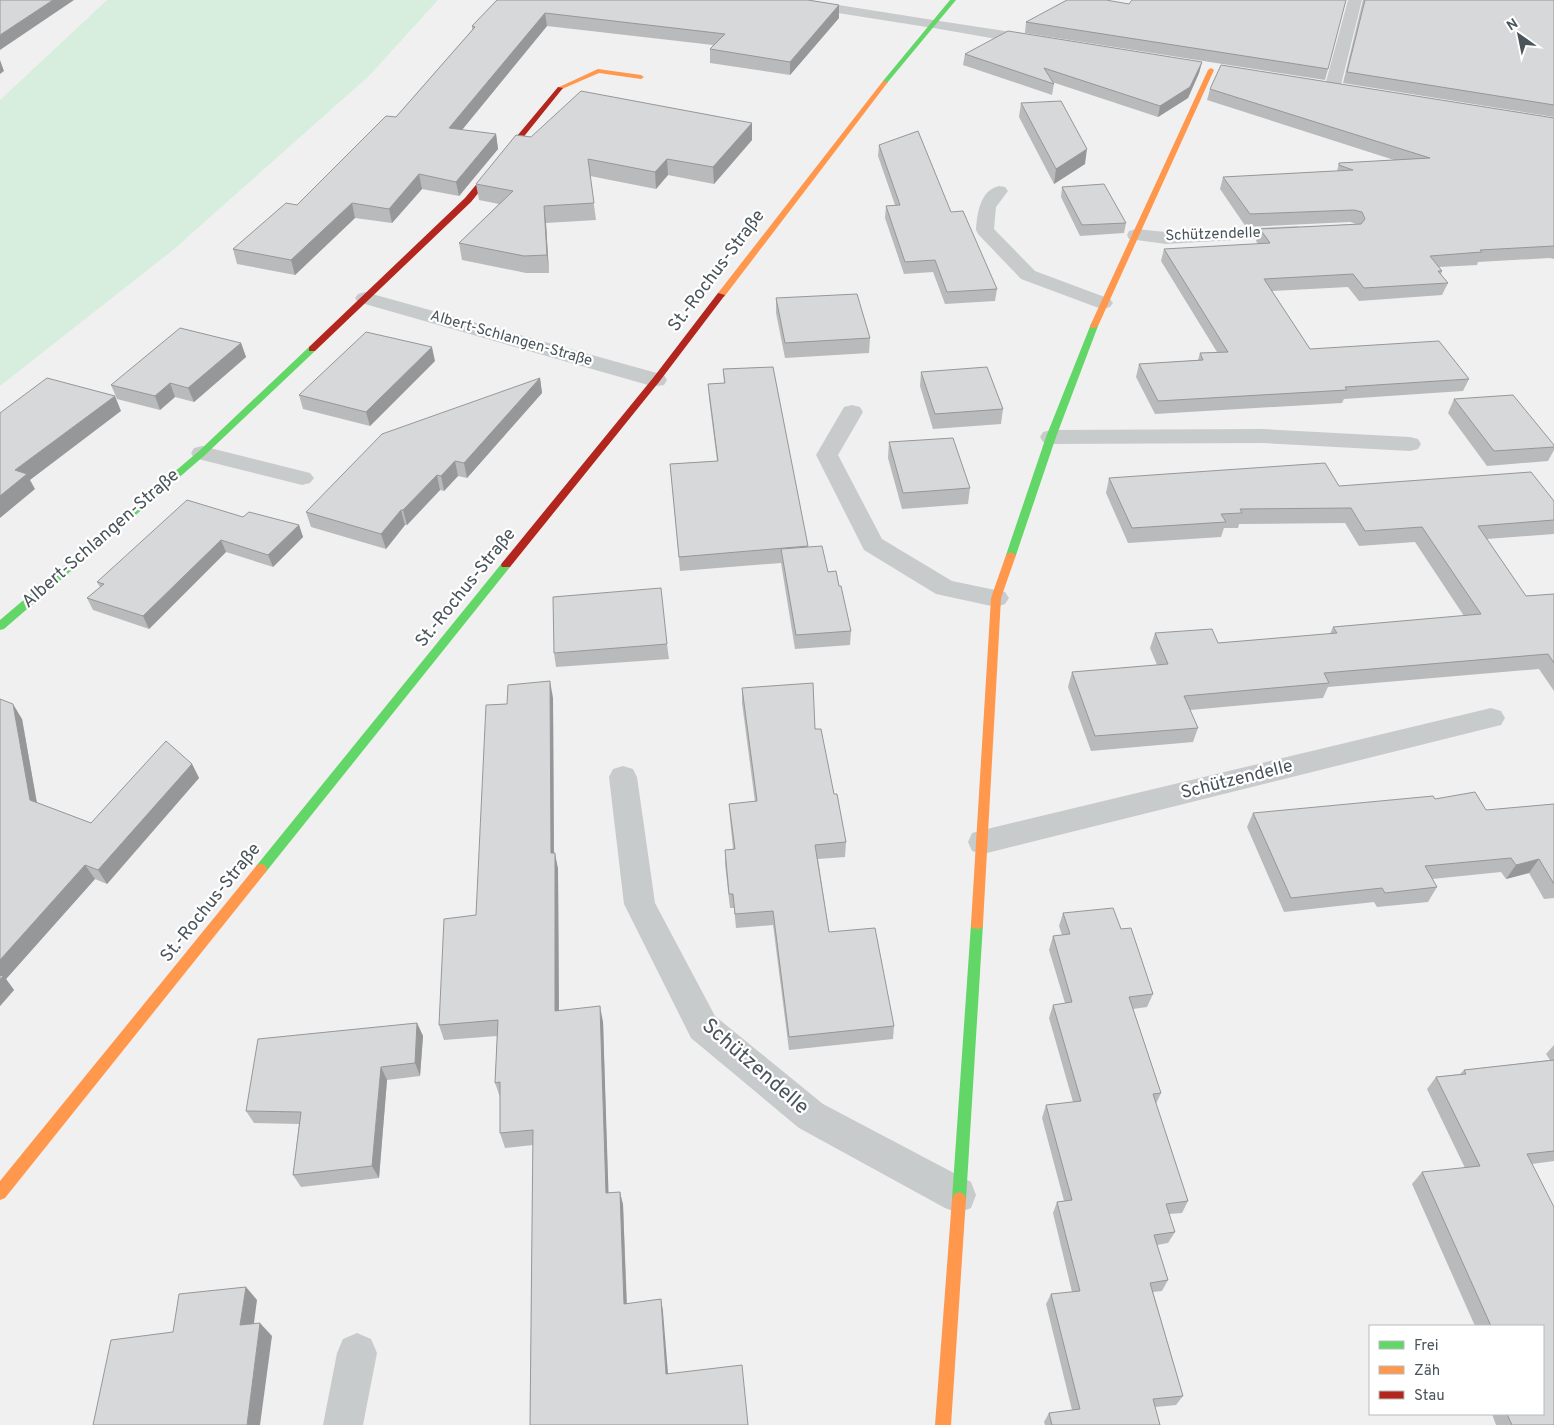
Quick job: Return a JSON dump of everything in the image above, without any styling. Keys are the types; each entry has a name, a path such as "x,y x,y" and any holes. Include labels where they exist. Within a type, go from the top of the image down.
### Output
{"street":[{"name":"St.-Rochus-Straße","path":"0,1193 656,380 855,119 953,0"},
{"path":"1332,89 1355,0"},
{"path":"933,24 1048,44"},
{"path":"1192,67 1230,73"},
{"name":"Schützendelle","path":"943,1425 984,842 996,598 1051,437 1103,303 1212,70"},
{"name":"Albert-Schlangen-Straße","path":"0,626 202,453 468,200 559,88 598,71 641,77"},
{"path":"1314,86 1352,92"},
{"path":"998,191 987,207 985,230 1028,275 1103,303"},
{"name":"Schützendelle","path":"1136,235 1166,238 1312,232"},
{"name":"Albert-Schlangen-Straße","path":"365,298 656,380"},
{"path":"852,412 827,455 873,544 945,588 996,598"},
{"path":"1051,437 1263,436 1410,444"},
{"path":"202,453 302,478"},
{"name":"Schützendelle","path":"984,842 1491,718"},
{"name":"Schützendelle","path":"622,778 640,904 703,1027 811,1116 958,1195"},
{"path":"343,1425 357,1353"}],"lane":[{"path":"781,0 933,24"}],"green space":[{"path":"107,0 438,0 370,75 173,250 0,386 0,100"}],"building":[{"path":"0,0 53,0 0,35"},
{"path":"497,0 808,0 839,5 790,62 710,49 725,34 545,13 449,128 496,134 456,182 419,174 389,209 352,203 291,260 233,249 286,203 297,205 386,116 396,117 475,27 472,26"},
{"path":"1067,0 1106,0 1129,4 1132,0 1346,0 1328,69 1026,22"},
{"path":"1365,0 1554,0 1554,105 1347,72"},
{"path":"1008,31 1202,62 1190,87 1160,106 1044,68 1054,84 965,54"},
{"path":"1221,65 1554,118 1554,246 1480,250 1482,252 1430,256 1442,271 1438,271 1448,283 1364,288 1353,274 1264,279 1310,349 1439,341 1469,379 1345,387 1347,390 1158,401 1139,364 1203,360 1200,353 1228,352 1164,249 1270,243 1260,229 1361,224 1365,219 1362,212 1354,210 1250,214 1223,177 1353,170 1339,165 1339,163 1430,158 1210,89"},
{"path":"581,91 752,123 713,167 667,159 655,172 588,159 594,203 544,206 547,255 524,256 459,243 513,191 476,184 516,135 531,137"},
{"path":"1061,101 1087,149 1056,169 1021,103"},
{"path":"918,131 951,212 963,211 997,289 947,292 935,260 905,262 886,206 900,205 879,145"},
{"path":"1104,184 1126,223 1082,225 1062,187"},
{"path":"857,294 870,338 785,343 776,298"},
{"path":"180,328 241,343 188,388 170,383 155,396 111,385"},
{"path":"366,332 432,347 366,412 299,395"},
{"path":"773,367 808,546 679,557 670,464 718,461 708,384 725,383 723,369"},
{"path":"987,367 1003,409 935,414 921,372"},
{"path":"47,378 115,396 15,470 27,474 0,496 0,413"},
{"path":"540,378 464,463 455,461 441,476 437,475 401,510 381,534 306,512 382,434"},
{"path":"1513,395 1554,447 1494,451 1454,399"},
{"path":"953,438 970,488 903,493 889,442"},
{"path":"1325,463 1339,486 1531,472 1554,501 1554,520 1478,526 1526,596 1554,594 1554,663 1548,654 1324,673 1329,683 1184,696 1198,728 1095,736 1072,672 1168,664 1155,633 1212,629 1218,643 1337,633 1333,627 1481,614 1422,527 1365,531 1351,508 1240,509 1242,513 1221,514 1226,522 1132,528 1109,478"},
{"path":"187,500 243,517 249,512 299,525 268,555 221,540 143,616 87,598 104,584 97,582"},
{"path":"822,546 828,572 836,571 851,631 796,635 781,549"},
{"path":"661,588 667,644 554,653 553,597"},
{"path":"550,681 551,853 555,853 555,1011 600,1006 606,1193 620,1192 624,1304 661,1299 666,1374 742,1365 748,1425 530,1425 533,1130 500,1133 500,1082 495,1083 498,1020 439,1025 444,919 476,915 486,705 507,704 508,685"},
{"path":"813,683 815,729 821,729 834,794 837,794 846,842 815,845 829,932 875,928 894,1026 789,1037 773,911 735,914 733,894 729,894 725,850 735,849 729,804 757,801 742,688"},
{"path":"0,699 13,704 30,800 91,823 166,741 192,764 98,870 85,865 0,960"},
{"path":"1475,792 1486,810 1554,804 1554,884 1539,859 1516,865 1511,858 1425,866 1437,887 1385,893 1382,888 1291,898 1253,813 1433,796 1435,799"},
{"path":"1113,908 1121,929 1131,928 1153,994 1129,997 1161,1093 1153,1094 1188,1201 1166,1204 1175,1232 1154,1235 1168,1280 1150,1283 1183,1396 1153,1399 1160,1425 1052,1425 1049,1413 1080,1409 1051,1294 1080,1291 1057,1202 1072,1200 1046,1105 1081,1101 1053,1005 1072,1002 1053,936 1070,934 1063,913"},
{"path":"417,1023 415,1063 381,1067 372,1166 293,1175 301,1112 246,1111 258,1039"},
{"path":"1554,1060 1554,1151 1527,1154 1554,1207 1554,1425 1512,1425 1507,1415 1544,1415 1544,1325 1491,1325 1422,1172 1480,1166 1436,1077 1466,1074 1464,1070"},
{"path":"246,1287 240,1325 260,1323 247,1425 93,1425 111,1340 173,1332 179,1294"}],"traffic: fast":[{"path":"885,82 953,0"},
{"path":"1011,555 1051,437 1094,326"},
{"path":"0,626 202,453 312,349"},
{"path":"261,869 506,565"},
{"path":"959,1199 977,924"}],"traffic: slow":[{"path":"1094,326 1211,70"},
{"path":"560,88 598,71 641,77"},
{"path":"721,295 885,82"},
{"path":"977,924 996,598 1011,555"},
{"path":"0,1193 261,869"},
{"path":"943,1425 959,1199"}],"traffic: jam":[{"path":"312,349 468,200 560,88"},
{"path":"506,565 656,380 721,295"}]}
